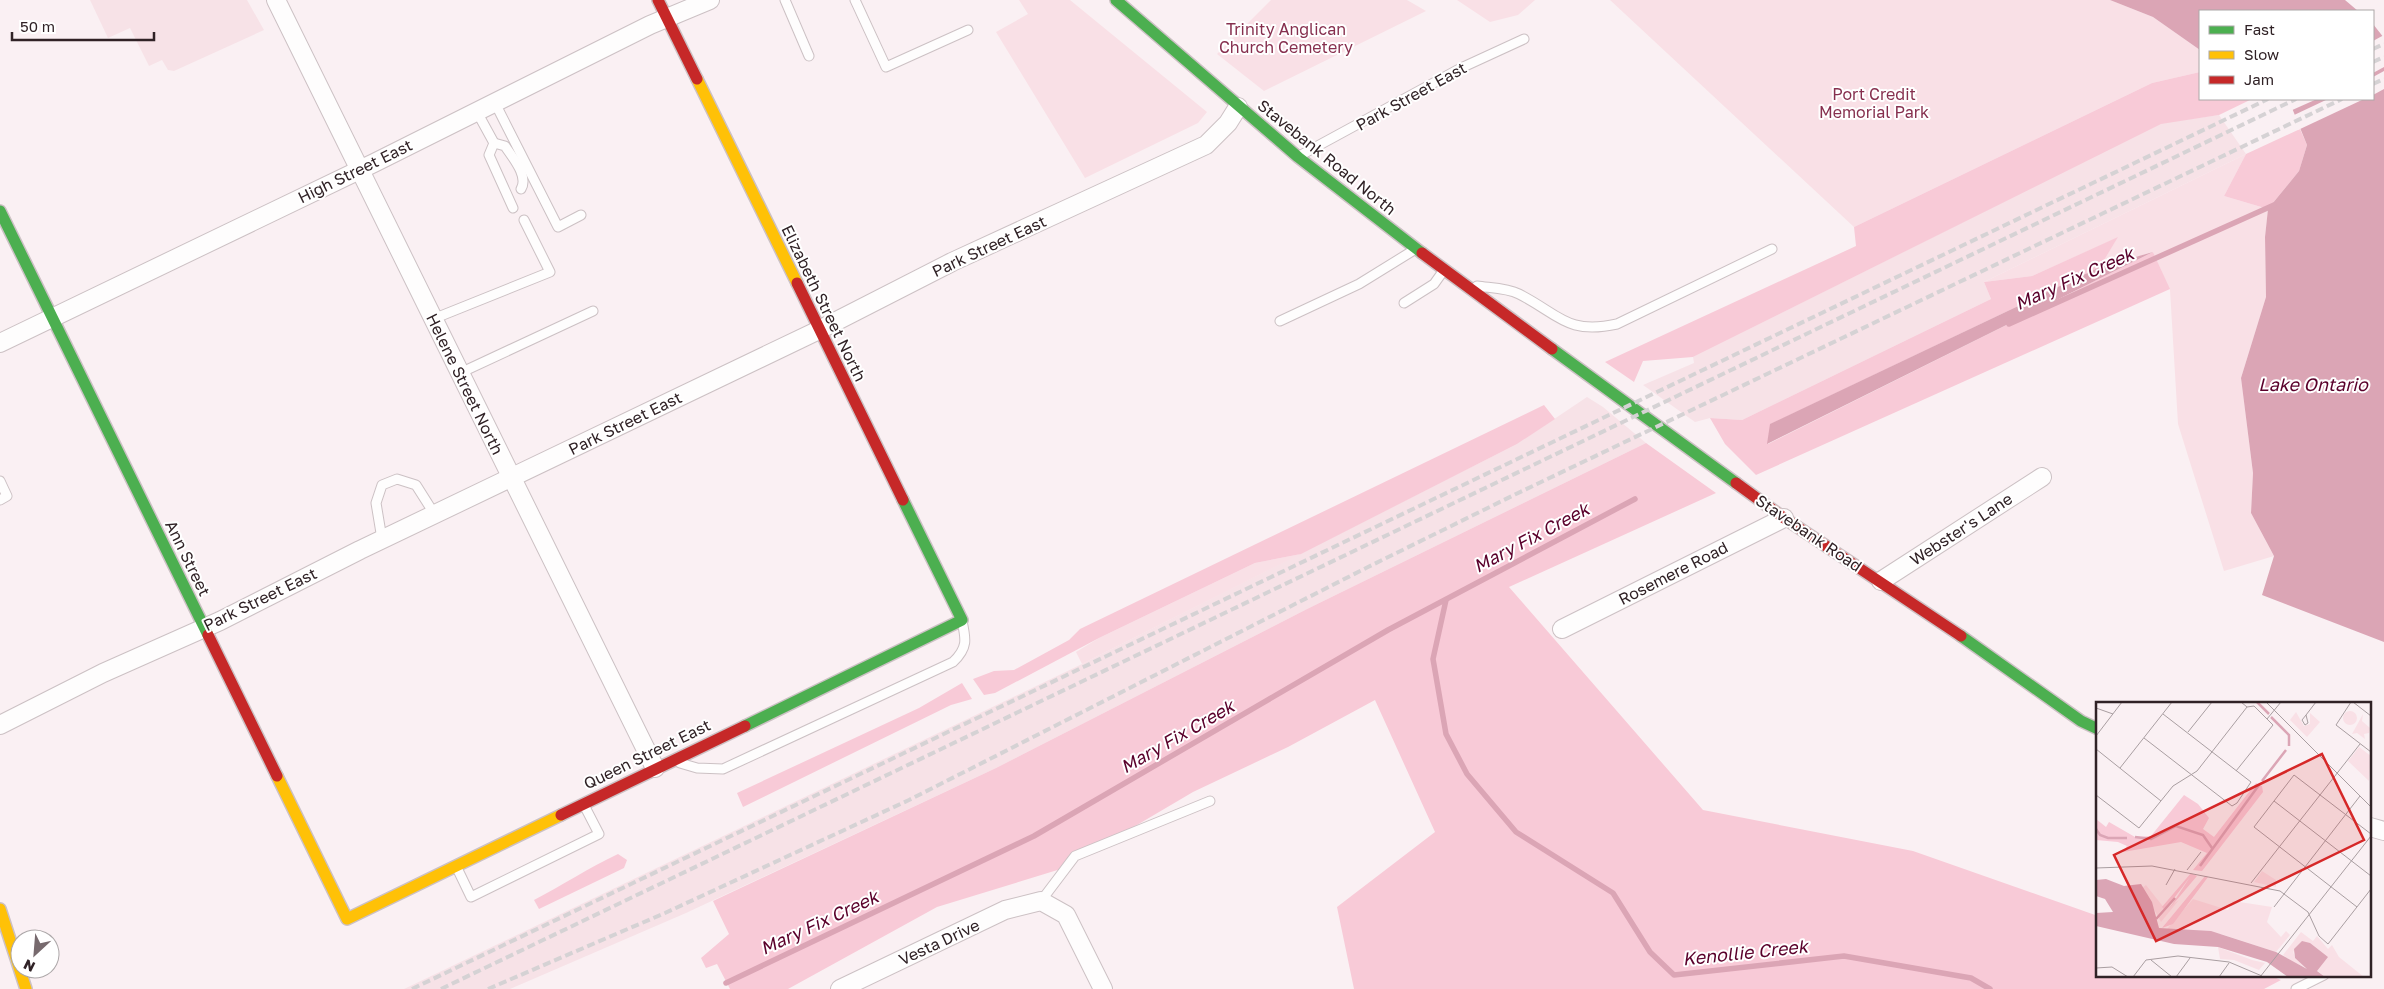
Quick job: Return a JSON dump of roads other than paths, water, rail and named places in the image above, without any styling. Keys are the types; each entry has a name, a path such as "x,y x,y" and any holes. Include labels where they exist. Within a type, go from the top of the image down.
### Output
{"street":[{"name":"Helene Street North","path":"276,0 655,768"},
{"name":"Elizabeth Street North","path":"658,0 818,330 962,620"},
{"name":"High Street East","path":"0,343 51,316 496,103 650,25 710,0"},
{"name":"Stavebank Road North","path":"1116,0 1298,157 1462,284 1526,329"},
{"name":"Park Street East","path":"0,725 818,330 952,262 1206,145 1228,123 1238,107"},
{"name":"Ann Street","path":"0,211 347,919"},
{"name":"Stavebank Road","path":"1526,329 1784,518 1922,608 2081,721 2096,727"},
{"name":"Webster's Lane","path":"1881,581 2042,477"},
{"name":"Rosemere Road","path":"1562,629 1784,518"},
{"name":"Queen Street East","path":"347,919 962,620"},
{"name":"Vesta Drive","path":"840,989 1005,910 1041,901"},
{"path":"1041,901 1066,915 1103,989"},
{"path":"0,909 26,989"}],"lane":[{"path":"785,0 809,56"},
{"path":"855,0 886,67 968,30"},
{"name":"Park Street East","path":"1298,157 1461,68 1524,39"},
{"path":"496,103 558,227 581,215"},
{"path":"477,112 494,143 505,146 523,176 524,183 521,189"},
{"path":"494,143 489,155 513,208"},
{"path":"433,319 550,272 524,220"},
{"path":"1280,321 1359,284 1417,249"},
{"path":"1462,284 1518,293 1554,317 1583,327 1599,328 1618,324 1772,250"},
{"path":"1404,303 1434,284 1444,270"},
{"path":"460,374 593,311"},
{"path":"382,540 376,503 382,485 397,479 416,486 434,515"},
{"path":"0,481 7,496 0,500"},
{"path":"672,760 697,768 723,769 953,662 962,654 967,643 962,620"},
{"path":"1041,901 1075,856 1210,801"},
{"path":"456,866 471,897 582,843 599,834 583,803"},
{"path":"2296,989 2322,976"}],"water":[{"path":"2110,0 2345,0 2357,10 2199,10 2199,49 2153,17"},
{"name":"Lake Ontario","path":"2374,25 2384,38 2384,642 2262,595 2274,556 2251,513 2253,473 2241,378 2266,297 2265,237 2268,209 2299,171 2307,145 2292,108 2278,100 2374,100"},
{"path":"2153,252 1767,444 1770,424 2100,267"}],"waterway":[{"name":"Mary Fix Creek","path":"2009,324 2274,205"},
{"name":"Mary Fix Creek","path":"726,983 1034,836 1388,630 1635,499"},
{"name":"Kenollie Creek","path":"1446,600 1433,659 1446,734 1467,774 1516,832 1613,893 1650,952 1674,975 1844,956 1971,978 1990,989"}],"railway":[{"path":"2374,49 2384,44"},
{"path":"2374,62 2384,57"},
{"path":"2374,84 2384,79"},
{"path":"412,989 2266,100"},
{"path":"441,989 2294,100"},
{"path":"488,989 665,913 909,800 1516,494 2340,100"}],"park label":[{"name":"Trinity Anglican Church Cemetery","path":"1286,38"},
{"name":"Port Credit Memorial Park","path":"1874,103"}]}
